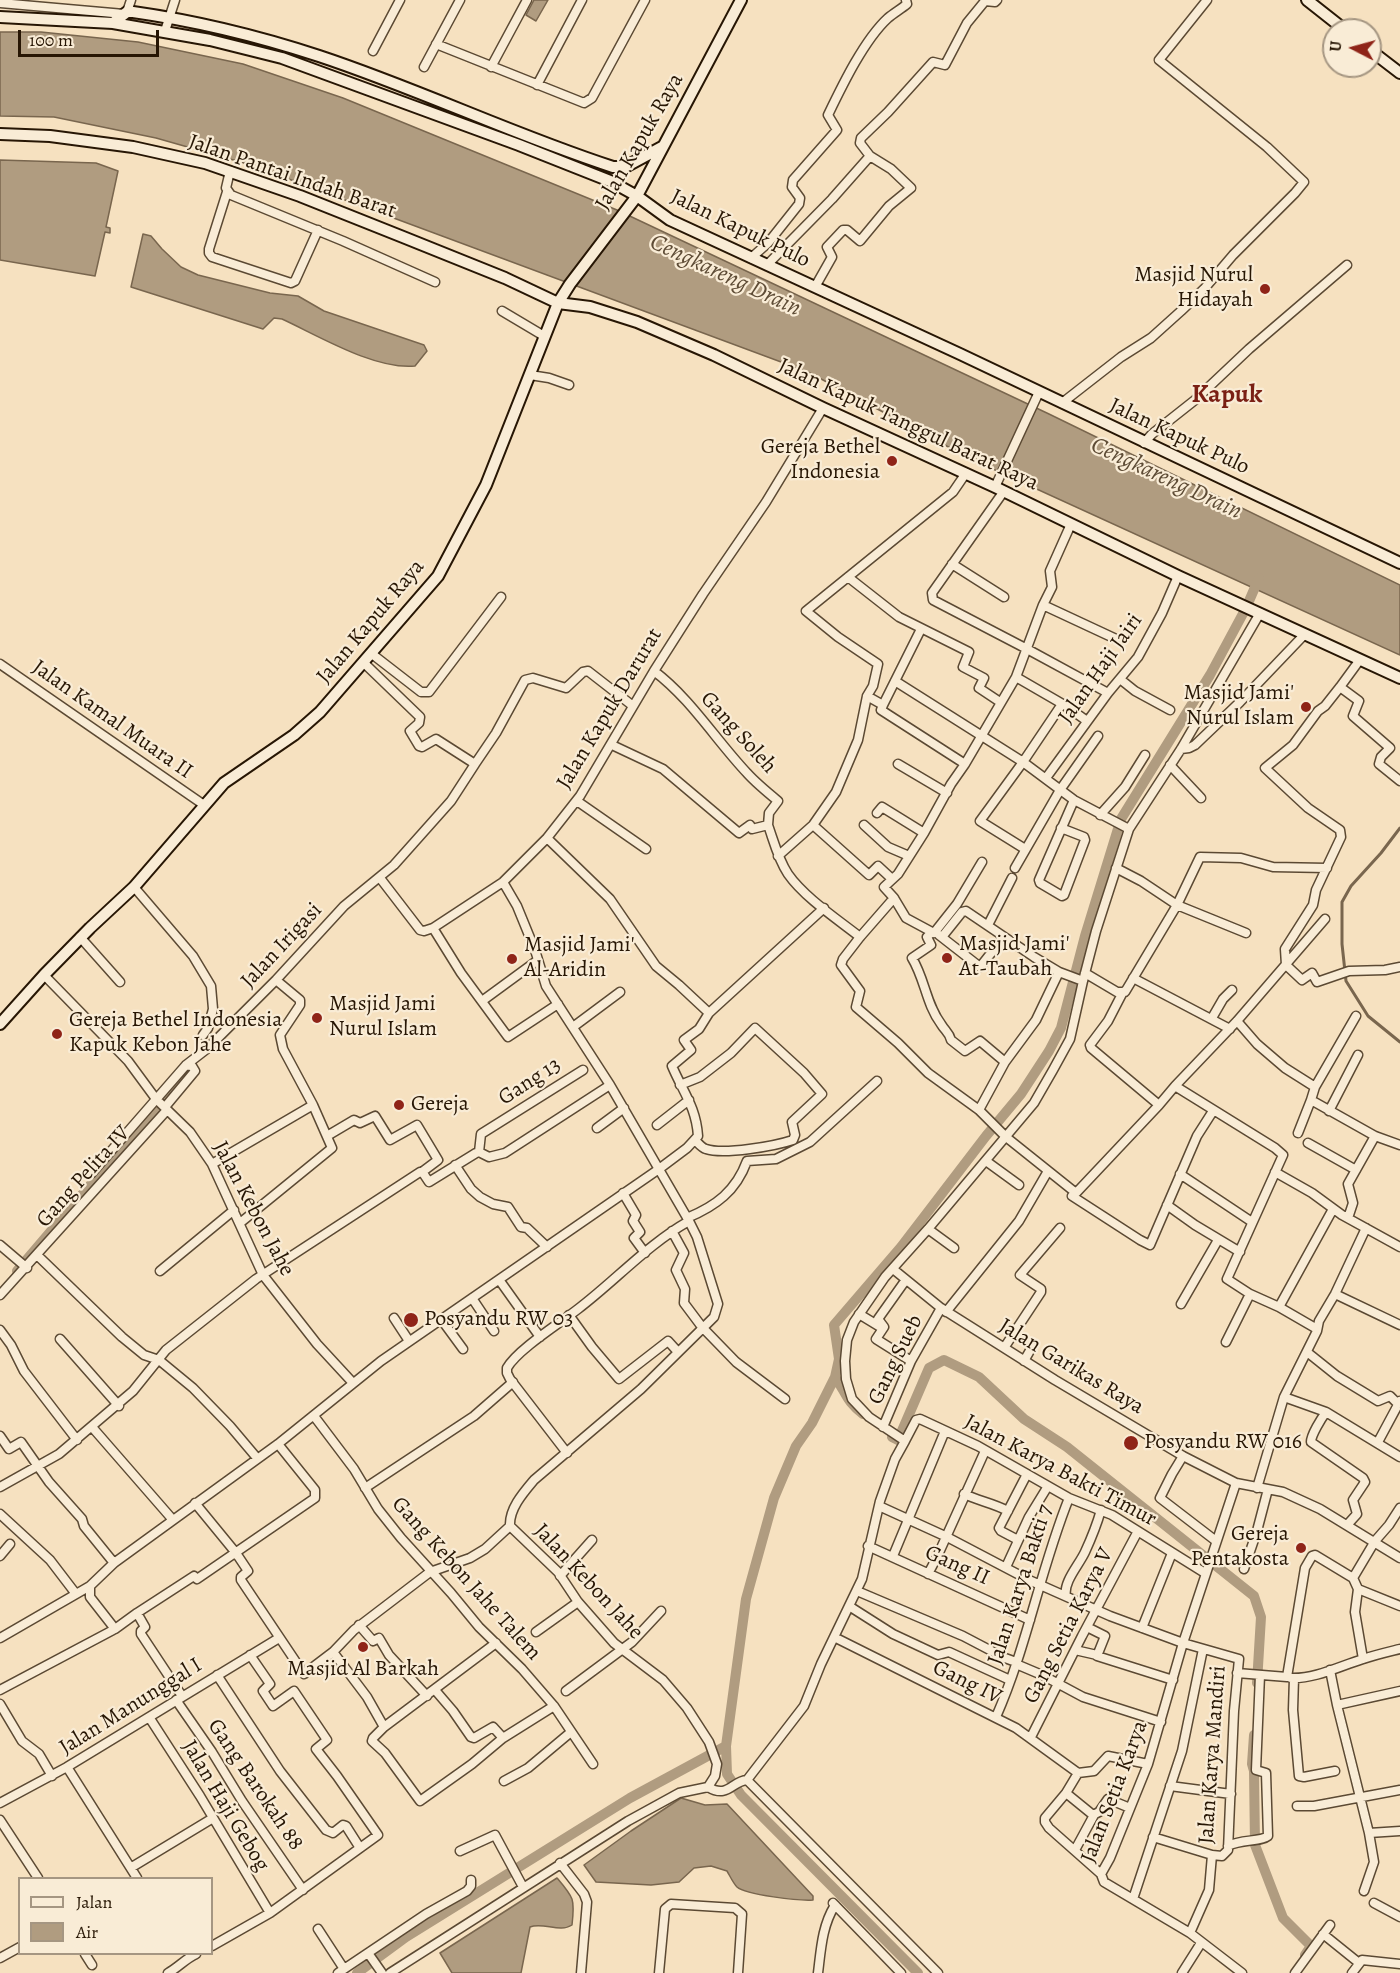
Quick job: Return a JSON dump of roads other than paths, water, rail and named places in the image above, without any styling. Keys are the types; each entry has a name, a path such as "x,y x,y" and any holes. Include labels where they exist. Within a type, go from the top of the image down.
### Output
{"main road":[{"name":"Jalan Kapuk Raya","path":"0,1024 81,937 134,887 224,783 310,722 438,576 483,493 558,303 637,196 741,0"},
{"path":"1307,0 1330,18"},
{"path":"112,23 126,13 170,17 268,40 321,56 613,167 625,167 663,147"},
{"name":"Jalan Kapuk Pulo","path":"0,17 112,23 210,39 282,58 519,145 610,181 637,196 670,220 815,287 1037,397 1062,403 1400,563"},
{"path":"1382,59 1400,73"},
{"name":"Jalan Pantai Indah Barat","path":"0,134 50,136 133,147 205,163 403,237 504,278 558,303"},
{"name":"Jalan Kapuk Tanggul Barat Raya","path":"558,303 590,306 637,322 714,355 823,408 999,486 1071,524 1257,612"},
{"path":"1257,612 1400,678"}],"street":[{"path":"0,3 126,13 131,0"},
{"path":"165,31 174,0"},
{"path":"373,51 400,0"},
{"path":"424,67 460,0"},
{"path":"491,67 527,0"},
{"path":"537,85 582,0"},
{"path":"436,44 537,85 587,102 592,98 645,0"},
{"path":"751,258 768,243 799,204 800,198 792,188 793,180 837,130 828,115 843,85 875,34 887,19 907,4 906,0"},
{"path":"815,287 831,257 827,247 843,230 847,230 860,240 889,206 910,188 891,169 870,156 860,143 861,138 933,62 945,65 968,22 985,1 995,2 997,0"},
{"path":"1062,403 1121,357 1151,338 1181,311 1304,182 1267,147 1159,60 1207,0"},
{"path":"767,265 832,199 870,156"},
{"path":"230,171 226,185 227,192 209,249 212,257 291,283 295,280 318,230"},
{"path":"227,192 435,282"},
{"path":"1144,443 1347,265"},
{"path":"502,311 544,336"},
{"path":"530,375 549,378 569,385"},
{"path":"1037,397 999,486 932,593 933,600 1108,693"},
{"name":"Jalan Kapuk Darurat","path":"433,928 503,882 547,838 577,801 654,671 766,502 823,408"},
{"path":"778,855 813,825 836,792 858,740 867,696 873,686 878,664 806,612 953,492 966,473"},
{"path":"1003,938 980,967 936,934 906,918 894,897 884,889 898,874 924,833 1016,677 1043,605 1053,587 1050,571 1071,524"},
{"path":"952,564 1004,597"},
{"name":"Jalan Haji Jairi","path":"1046,778 1108,693 1138,657 1162,613 1178,576"},
{"path":"848,577 899,617 969,652 963,668 984,678 979,688 1000,702"},
{"path":"372,654 421,692 429,692 501,597"},
{"path":"1043,605 1116,639"},
{"path":"904,1440 869,1417 852,1399 846,1379 847,1340 859,1314 892,1269 986,1161 1004,1134 1034,1103 1070,1039 1081,978 1116,868 1125,827 1181,749 1257,612"},
{"path":"921,629 881,710 965,764"},
{"path":"1181,749 1195,745 1304,635"},
{"path":"1359,661 1293,745 1265,768 1308,808 1340,830 1341,837 1316,890 1313,905 1284,949 1287,965 1302,980 1312,973 1317,982 1345,973 1400,967"},
{"path":"364,663 420,717 420,723 410,731 419,746 436,739 475,764"},
{"name":"Jalan Kamal Muara II","path":"0,664 204,805"},
{"name":"Jalan Irigasi","path":"92,1174 195,1071 192,1066 186,1065 208,1048 276,980 344,906 394,865 451,801 496,733 525,680 533,678 566,688 583,672 588,671 633,706"},
{"name":"Gang Soleh","path":"654,671 674,686 748,774 778,801 769,813 768,825"},
{"path":"1016,677 1087,721"},
{"path":"1120,679 1142,696 1170,710"},
{"path":"896,681 1023,762 1074,800 1125,827"},
{"path":"1340,687 1359,701 1353,716 1390,748 1381,757 1379,764 1400,781"},
{"path":"867,696 883,705"},
{"path":"1025,849 981,821 1062,704"},
{"path":"1014,868 1060,790 1098,736"},
{"path":"612,745 663,769 739,833 750,825 752,829 768,825 778,855 789,874 801,888 860,937"},
{"path":"1101,816 1125,787 1146,755"},
{"path":"898,764 947,793"},
{"path":"1170,765 1201,798"},
{"path":"1061,828 1085,839 1062,896 1039,882 1061,828 1074,800"},
{"path":"577,801 646,849"},
{"path":"877,813 882,807 924,833"},
{"path":"813,825 869,875 878,866 892,879"},
{"path":"864,825 888,847 909,856"},
{"path":"547,838 610,899 656,966 709,1013"},
{"path":"1159,1105 1090,1047 1177,905 1200,857 1241,858 1273,867 1327,868"},
{"path":"936,934 982,862"},
{"path":"1116,868 1141,881 1177,905 1246,933"},
{"path":"380,878 420,930 433,928 509,1037 558,1004"},
{"path":"988,925 1012,878"},
{"name":"Jalan Kebon Jahe","path":"279,1638 304,1674 333,1652 359,1625 430,1572 456,1564 485,1549 510,1527 510,1518 524,1492 544,1470 641,1389 714,1317 718,1304 697,1237 624,1108 546,986 517,906 503,882"},
{"path":"134,887 193,956 211,986 213,1009 208,1028 203,1035"},
{"path":"894,897 843,959 841,965 860,991 856,1007 891,1036 928,1073 983,1113 1004,1134 1076,1193 1237,1022 1325,919"},
{"path":"0,1638 90,1586 114,1563 278,1444 409,1341 500,1281 659,1169 695,1140 698,1136 697,1125 689,1100 672,1066 691,1050 684,1040 699,1029 709,1013 824,908"},
{"path":"1005,1062 980,1041 965,1051 951,1040 925,993 921,976 912,958 931,945 927,937 936,934 962,912 966,911 1003,938 1060,972 1117,992 1123,992"},
{"path":"81,937 120,982"},
{"path":"482,1001 538,960"},
{"path":"983,1113 1005,1062 1036,1020 1060,972"},
{"name":"Jalan Kebon Jahe","path":"44,975 128,1061 162,1105 190,1132 212,1164 263,1275 318,1344 354,1383"},
{"path":"1133,978 1230,1029"},
{"path":"240,1223 330,1152 332,1148 313,1105 283,1049 280,1035 300,1005 300,1000 276,980"},
{"path":"1212,1018 1223,999 1232,990"},
{"path":"573,1027 620,992"},
{"path":"1298,1132 1315,1087 1356,1016"},
{"path":"1237,1022 1257,1044 1285,1068 1315,1087"},
{"path":"680,1084 700,1077 731,1053 755,1028 804,1073 822,1094 792,1122 795,1135 793,1140 782,1144 735,1150 707,1149 695,1140"},
{"path":"1329,1111 1358,1055"},
{"name":"Gang 13","path":"479,1152 482,1134 583,1070"},
{"path":"567,1453 513,1382 506,1370 510,1363 672,1231 722,1200 742,1173 747,1161 776,1159 810,1142 878,1081"},
{"path":"422,1172 429,1182 479,1152 489,1157 505,1153 610,1085"},
{"path":"1175,1086 1283,1155 1227,1279 1250,1294 1279,1307 1317,1329"},
{"path":"657,1125 689,1100"},
{"path":"1311,1100 1375,1136 1400,1145"},
{"name":"Gang Pelita IV","path":"0,1295 37,1255 162,1105"},
{"path":"212,1164 313,1105"},
{"path":"597,1128 624,1108"},
{"path":"1072,1196 1150,1245 1197,1136 1213,1111"},
{"path":"0,1487 59,1454 92,1428 119,1406 150,1373 166,1350 263,1275 319,1236 438,1160 417,1125 390,1140 375,1116 360,1123 354,1120 327,1136"},
{"path":"1348,1218 1353,1196 1348,1185 1375,1136"},
{"path":"1308,1143 1356,1170"},
{"path":"986,1161 1019,1185"},
{"path":"455,1166 471,1189 480,1197 493,1204 508,1207 522,1227 527,1228 547,1247"},
{"name":"Gang Sueb","path":"883,1427 910,1361 944,1310 1019,1221 1048,1171"},
{"path":"1275,1172 1312,1193 1333,1209 1400,1247"},
{"path":"1180,1174 1252,1222"},
{"path":"623,1193 636,1215 633,1221 640,1232 634,1238 645,1253"},
{"path":"1167,1205 1218,1240 1240,1252"},
{"path":"1279,1307 1333,1209"},
{"path":"160,1271 234,1210"},
{"path":"1004,1348 1041,1292 1041,1289 1020,1275 1060,1228"},
{"path":"1257,1488 1284,1397 1366,1228"},
{"path":"928,1230 954,1248"},
{"path":"672,1231 684,1253 676,1270 685,1289 683,1301 702,1327 736,1362 785,1399"},
{"path":"1181,1304 1218,1240"},
{"path":"0,1245 26,1267"},
{"path":"37,1255 122,1337 144,1355 159,1360 193,1388 257,1458"},
{"name":"Jalan Garikas Raya","path":"892,1269 944,1310 1024,1361 1155,1437 1183,1456 1236,1483 1295,1497 1348,1524 1400,1558"},
{"path":"500,1281 540,1337"},
{"path":"905,1281 878,1319 883,1325 876,1338 877,1341 910,1361"},
{"path":"1226,1342 1250,1294"},
{"path":"1335,1294 1400,1325"},
{"path":"472,1298 494,1331"},
{"path":"859,1314 882,1329"},
{"path":"569,1315 619,1379 668,1341 678,1352"},
{"path":"394,1318 409,1341"},
{"path":"441,1319 463,1349"},
{"path":"0,1330 11,1345 24,1371 77,1440"},
{"path":"60,1339 119,1406"},
{"path":"1024,1361 1032,1347"},
{"path":"1307,1352 1337,1376 1378,1401 1390,1396 1398,1407 1378,1442"},
{"path":"365,1488 474,1416 513,1382"},
{"path":"1284,1397 1326,1412 1400,1457"},
{"path":"1326,1412 1318,1428 1313,1432 1311,1442 1363,1478 1365,1482 1353,1500 1357,1514 1348,1524"},
{"name":"Gang Kebon Jahe Talem","path":"314,1416 354,1469 378,1509 479,1627 554,1706 593,1764"},
{"name":"Jalan Karya Bakti Timur","path":"708,1787 713,1790 730,1790 744,1781 804,1706 862,1579 879,1506 895,1459 917,1419 986,1450 1068,1498 1112,1515 1205,1572"},
{"path":"92,1428 173,1520"},
{"path":"893,1556 945,1431"},
{"path":"0,1436 9,1449 21,1442 36,1462 37,1467 82,1519 84,1526 114,1563"},
{"path":"0,1690 115,1629 194,1576 197,1579 316,1496 315,1490 278,1444"},
{"path":"928,1574 986,1450"},
{"path":"1183,1456 1160,1498 1216,1541"},
{"path":"1018,1540 999,1529 1027,1474"},
{"name":"Jalan Setia Karya","path":"1236,1483 1205,1572 1148,1764 1110,1858 1101,1874 1104,1882 1190,1932 1201,1943 1242,1973"},
{"path":"1006,1567 1048,1486"},
{"path":"1244,1569 1268,1489"},
{"path":"964,1494 998,1505 1008,1511"},
{"name":"Jalan Karya Bakti 7","path":"996,1717 1016,1663 1068,1498"},
{"path":"195,1503 236,1552 249,1572 241,1577 241,1580 279,1638"},
{"name":"Jalan Karya Mandiri","path":"879,1506 1096,1610 1183,1643 1238,1657 1228,1846 1225,1854 1212,1855 1209,1890 1190,1932"},
{"path":"1353,1578 1375,1541 1400,1508"},
{"path":"1066,1596 1068,1584 1085,1553 1101,1510"},
{"path":"0,1514 50,1560 76,1594"},
{"name":"Jalan Kebon Jahe","path":"510,1527 533,1547 560,1576 578,1602 614,1643 663,1680 687,1708 709,1742 717,1764 715,1776 708,1787"},
{"name":"Gang Setia Karya V","path":"1031,1737 1138,1531"},
{"path":"560,1576 592,1540"},
{"path":"0,1556 10,1544"},
{"name":"Gang II","path":"868,1546 1030,1620"},
{"path":"1142,1628 1172,1553"},
{"path":"1335,1771 1305,1777 1299,1776 1291,1678 1305,1568 1312,1556 1315,1555 1353,1578 1358,1589 1355,1612 1363,1659"},
{"path":"90,1586 89,1596 115,1629"},
{"path":"1358,1589 1400,1606"},
{"path":"857,1591 963,1636 1083,1697 1161,1722"},
{"path":"536,1632 578,1602"},
{"path":"849,1606 893,1634 938,1656 949,1652 1010,1680"},
{"path":"566,1691 632,1642 661,1611"},
{"name":"Gang Barokah 88","path":"137,1613 142,1618 145,1627 141,1634 179,1698 242,1801 303,1890"},
{"path":"359,1625 372,1641 379,1638 389,1655 427,1696"},
{"path":"1087,1627 1105,1636 1097,1655"},
{"name":"Gang IV","path":"834,1637 996,1717 1031,1737 1078,1773"},
{"name":"Jalan Manunggal I","path":"0,1803 67,1767 279,1638"},
{"path":"496,1643 384,1727 373,1738 372,1741 386,1753 420,1801 503,1738 554,1706"},
{"path":"1134,1899 1185,1738 1203,1649"},
{"path":"1237,1673 1291,1678 1330,1670 1400,1649"},
{"path":"1075,1650 1173,1680"},
{"path":"333,1652 367,1697 384,1727"},
{"path":"213,1945 270,1913 378,1835 338,1776 316,1749 327,1740 294,1691 273,1706 263,1691 270,1684 250,1655"},
{"path":"1330,1670 1374,1862 1364,1890"},
{"path":"217,1675 280,1771 326,1830 333,1833 345,1825 360,1848"},
{"path":"1228,1846 1237,1841 1264,1839 1268,1836 1266,1773 1256,1770 1260,1675"},
{"path":"435,1690 471,1737 474,1738 493,1727 503,1738"},
{"path":"1337,1705 1400,1691"},
{"path":"0,1704 3,1717 23,1743 39,1755 51,1776"},
{"name":"Jalan Haji Gebog","path":"149,1717 270,1913"},
{"path":"504,1781 528,1768 571,1732"},
{"path":"1101,1874 1045,1822 1045,1818 1066,1793 1078,1773 1094,1771 1110,1756 1148,1764"},
{"path":"67,1767 137,1877"},
{"path":"744,1781 938,1973"},
{"path":"1170,1786 1231,1794"},
{"path":"390,1973 522,1885 628,1821 672,1796 708,1787"},
{"path":"1297,1806 1314,1806 1400,1790"},
{"path":"1066,1793 1094,1815"},
{"path":"1075,1851 1094,1815 1108,1799 1130,1808"},
{"path":"132,1867 213,1818"},
{"path":"0,1820 37,1877"},
{"path":"1369,1833 1400,1831"},
{"path":"460,1851 495,1835 522,1885"},
{"path":"1153,1837 1212,1855"},
{"path":"560,1863 584,1894 586,1902 581,1973"},
{"path":"318,1929 341,1971 370,1957 426,1914 467,1891 471,1886 471,1880"},
{"path":"1374,1903 1400,1917"},
{"path":"659,1973 665,1909 671,1904 735,1908 740,1911 742,1914 738,1973"},
{"path":"818,1973 822,1934 834,1904 901,1973"},
{"path":"1294,1973 1330,1925"},
{"path":"1322,1935 1359,1963"},
{"path":"1182,1973 1201,1943"},
{"path":"0,1958 18,1948"},
{"path":"86,1955 92,1965"},
{"path":"168,1973 176,1969 183,1956"},
{"path":"370,1957 381,1973"},
{"path":"1352,1973 1362,1960 1400,1964"}],"water":[{"path":"534,0 548,0 536,21 526,15"},
{"name":"Cengkareng Drain","path":"0,32 41,32 138,42 243,64 343,98 617,210 1049,414 1400,585 1400,655 971,459 808,372 251,165 156,138 54,117 0,116"},
{"path":"0,160 96,163 118,171 106,227 110,228 110,233 105,232 95,276 0,260"},
{"path":"143,234 151,236 181,267 198,275 270,293 298,296 324,311 424,345 427,351 415,366 383,363 347,350 282,319 274,318 263,329 131,287"},
{"path":"681,1798 705,1805 727,1804 813,1896 813,1900 774,1897 742,1890 737,1887 727,1871 711,1866 694,1868 679,1882 651,1885 596,1882 584,1865"},
{"path":"557,1878 572,1899 572,1925 562,1928 530,1927 521,1973 452,1973 440,1953"}],"waterway":[{"path":"357,1973 406,1937 630,1798 726,1746 746,1599 774,1498 796,1446 812,1423 835,1377 839,1359 834,1325 901,1247 1021,1094 1049,1051 1061,1028 1085,936 1121,819 1210,675 1246,608 1259,578"},
{"path":"1400,828 1351,886 1342,902 1342,944 1346,981 1368,1016 1400,1042"},
{"path":"17,1271 190,1068"},
{"path":"892,1437 898,1440 929,1368 944,1360 979,1377 1024,1419 1067,1447 1254,1596 1261,1617 1257,1683"},
{"path":"835,1377 850,1401 863,1414"},
{"path":"1254,1735 1252,1764 1255,1845 1283,1918 1311,1946 1305,1955"},
{"path":"726,1746 727,1774 741,1795 918,1973"}],"place":[{"name":"Masjid Nurul Hidayah","path":"1265,289"},
{"name":"Gereja Bethel Indonesia","path":"892,461"},
{"name":"Masjid Jami' Nurul Islam","path":"1306,707"},
{"name":"Masjid Jami' At-Taubah","path":"947,958"},
{"name":"Masjid Jami' Al-Aridin","path":"512,959"},
{"name":"Masjid Jami Nurul Islam","path":"317,1018"},
{"name":"Gereja Bethel Indonesia Kapuk Kebon Jahe","path":"57,1034"},
{"name":"Gereja","path":"399,1105"},
{"name":"Posyandu RW 03","path":"411,1320"},
{"name":"Posyandu RW 016","path":"1131,1443"},
{"name":"Gereja Pentakosta","path":"1301,1548"},
{"name":"Masjid Al Barkah","path":"363,1647"}],"district":[{"name":"Kapuk","path":"1227,396"}]}
